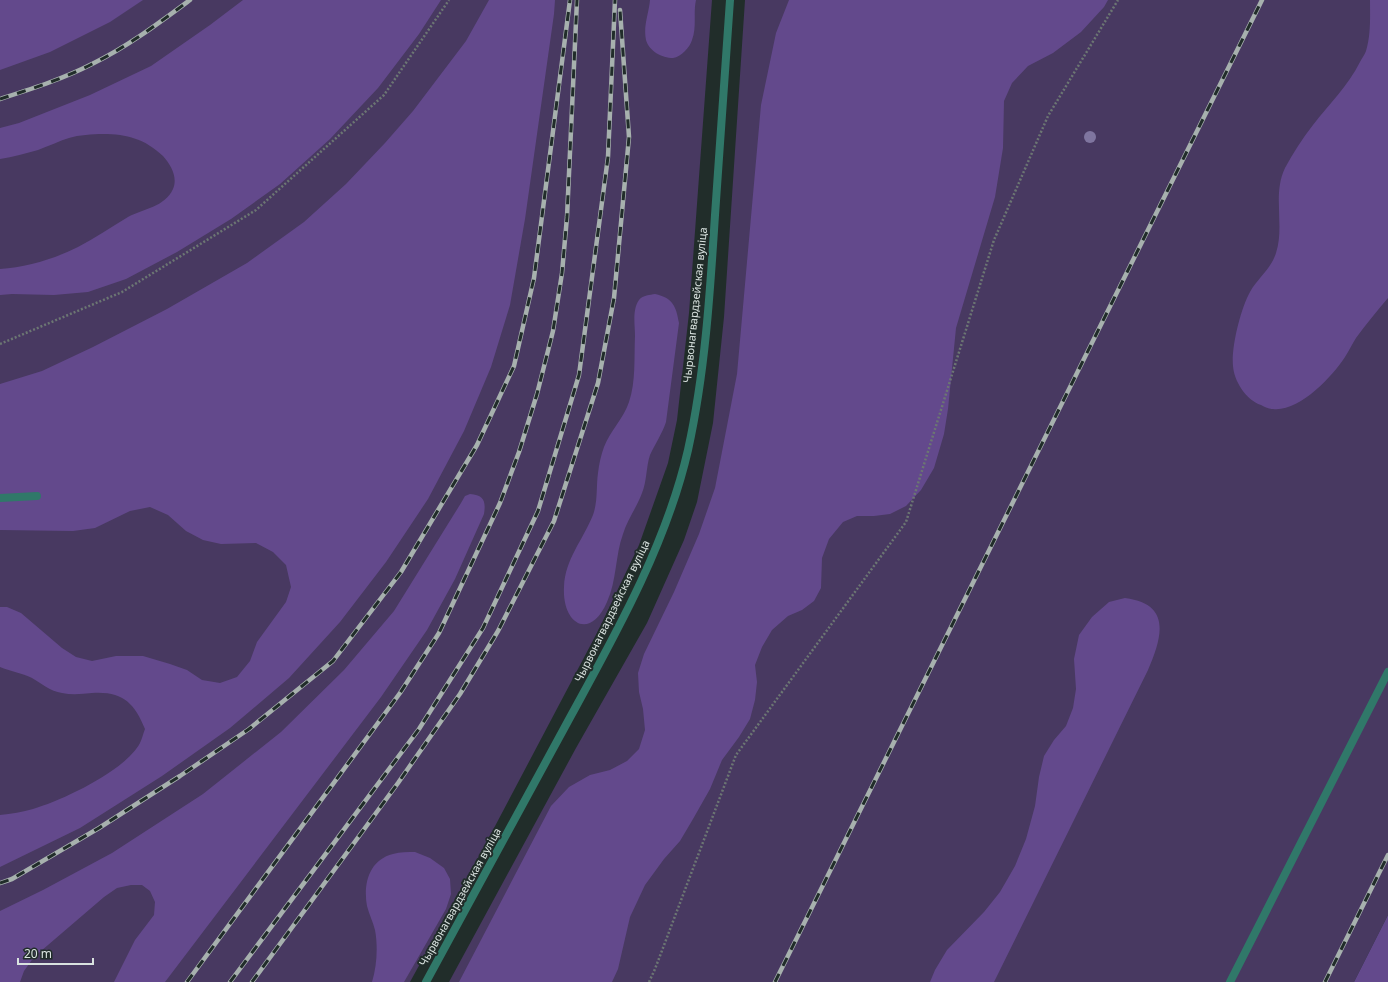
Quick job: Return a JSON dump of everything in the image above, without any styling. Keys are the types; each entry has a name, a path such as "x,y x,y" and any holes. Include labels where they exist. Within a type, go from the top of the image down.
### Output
{"street":[{"name":"Чырвонагвардзейская вуліца","path":"426,982 616,631 660,540 674,497 687,451 704,346 710,288 730,0"},
{"path":"0,498 37,496"},
{"path":"1230,982 1388,672"}],"path":[{"path":"0,344 122,292 256,210 384,95 449,0"},
{"path":"649,982 736,755 906,522 994,240 1048,116 1118,0"}],"shaded area":[{"path":"0,0 712,0 689,313 677,420 668,463 639,545 598,631 484,847 410,982 0,982"},
{"path":"0,0 143,0 110,22 50,52 0,70"},
{"path":"243,0 441,0 419,34 378,88 330,139 280,184 231,219 177,252 126,279 88,292 54,295 0,295 0,269 40,262 78,247 128,217 153,207 165,200 173,189 175,180 169,163 156,150 149,145 128,136 112,134 77,136 65,139 38,150 0,159 0,128 19,123 90,95 151,66"},
{"path":"489,0 555,0 554,14 525,219 510,305 491,367 464,431 428,499 386,562 340,622 289,678 230,728 162,776 80,828 0,867 0,815 25,811 46,805 76,792 92,783 121,764 132,754 140,743 145,729 131,705 119,696 102,693 66,694 50,689 28,676 0,667 0,607 7,607 21,613 62,648 76,657 92,661 116,656 143,656 187,670 202,680 220,683 237,677 250,661 257,642 286,602 291,587 286,565 273,552 256,543 221,544 203,540 186,531 168,515 150,507 130,511 95,528 73,531 0,530 0,384 42,371 167,309 247,263 304,222 346,184 413,111 466,41"},
{"path":"650,0 696,0 692,40 687,49 679,56 669,58 660,55 653,51 648,44 645,30"},
{"path":"745,0 1388,0 1388,915 1354,982 449,982 576,748 647,623 684,540 697,502 713,423 724,317"},
{"path":"789,0 1108,0 1104,7 1081,32 1053,53 1028,66 1012,83 1004,101 1003,148 995,197 956,328 948,409 944,434 934,468 921,490 906,506 890,514 857,516 843,522 829,539 822,558 821,588 814,601 802,610 788,616 772,630 762,647 755,665 757,682 755,700 750,719 722,760 710,789 680,841 664,859 645,885 630,917 618,969 612,982 459,982 551,806 569,787 590,775 610,770 627,761 639,749 645,730 643,709 639,692 638,673 644,654 674,592 699,534 715,488 737,374 761,105 776,33"},
{"path":"1370,0 1388,0 1388,298 1356,338 1332,374 1314,392 1293,405 1283,408 1268,408 1250,399 1238,384 1233,366 1237,328 1250,292 1268,269 1276,253 1279,232 1279,189 1285,168 1294,151 1350,79 1365,53 1368,45"},
{"path":"655,294 670,300 677,312 679,323 666,422 663,431 650,455 644,488 620,542 613,585 607,602 600,614 593,621 585,624 578,623 572,618 567,610 564,587 565,577 575,550 595,510 597,478 604,447 624,414 629,402 633,386 635,308 642,297"},
{"path":"470,494 481,497 485,506 484,514 455,579 427,630 381,697 165,982 114,982 135,940 154,915 155,902 150,891 142,885 131,885 117,888 104,897 34,957 24,971 20,982 0,982 0,911 112,853 203,794 281,732 344,670 394,611 465,496"},
{"path":"1125,598 1140,601 1150,607 1157,615 1159,634 1153,658 994,982 930,982 935,970 947,950 984,912 1000,892 1015,866 1026,839 1035,806 1039,777 1044,756 1054,740 1066,726 1073,708 1076,689 1074,659 1079,635 1092,617 1109,602"},
{"path":"415,852 430,858 444,868 450,879 451,894 446,909 404,982 372,982 377,949 375,930 367,906 367,881 373,867 385,857 398,853"},
{"path":"1388,915 1388,982 1354,982"}],"railway":[{"path":"0,99 58,79 105,57 142,34 190,0"},
{"path":"0,883 12,879 99,828 180,776 249,729 333,661 401,572 477,445 514,366 534,278 570,0"},
{"path":"187,982 400,693 439,633 500,503 519,452 537,394 553,331 562,273 567,217 577,0"},
{"path":"230,982 419,729 483,628 538,511 579,375 608,157 615,0"},
{"path":"775,982 1262,0"},
{"path":"252,982 398,783 460,694 498,631 554,521 598,383 614,298 629,137 620,10"},
{"path":"1325,982 1388,855"}]}
